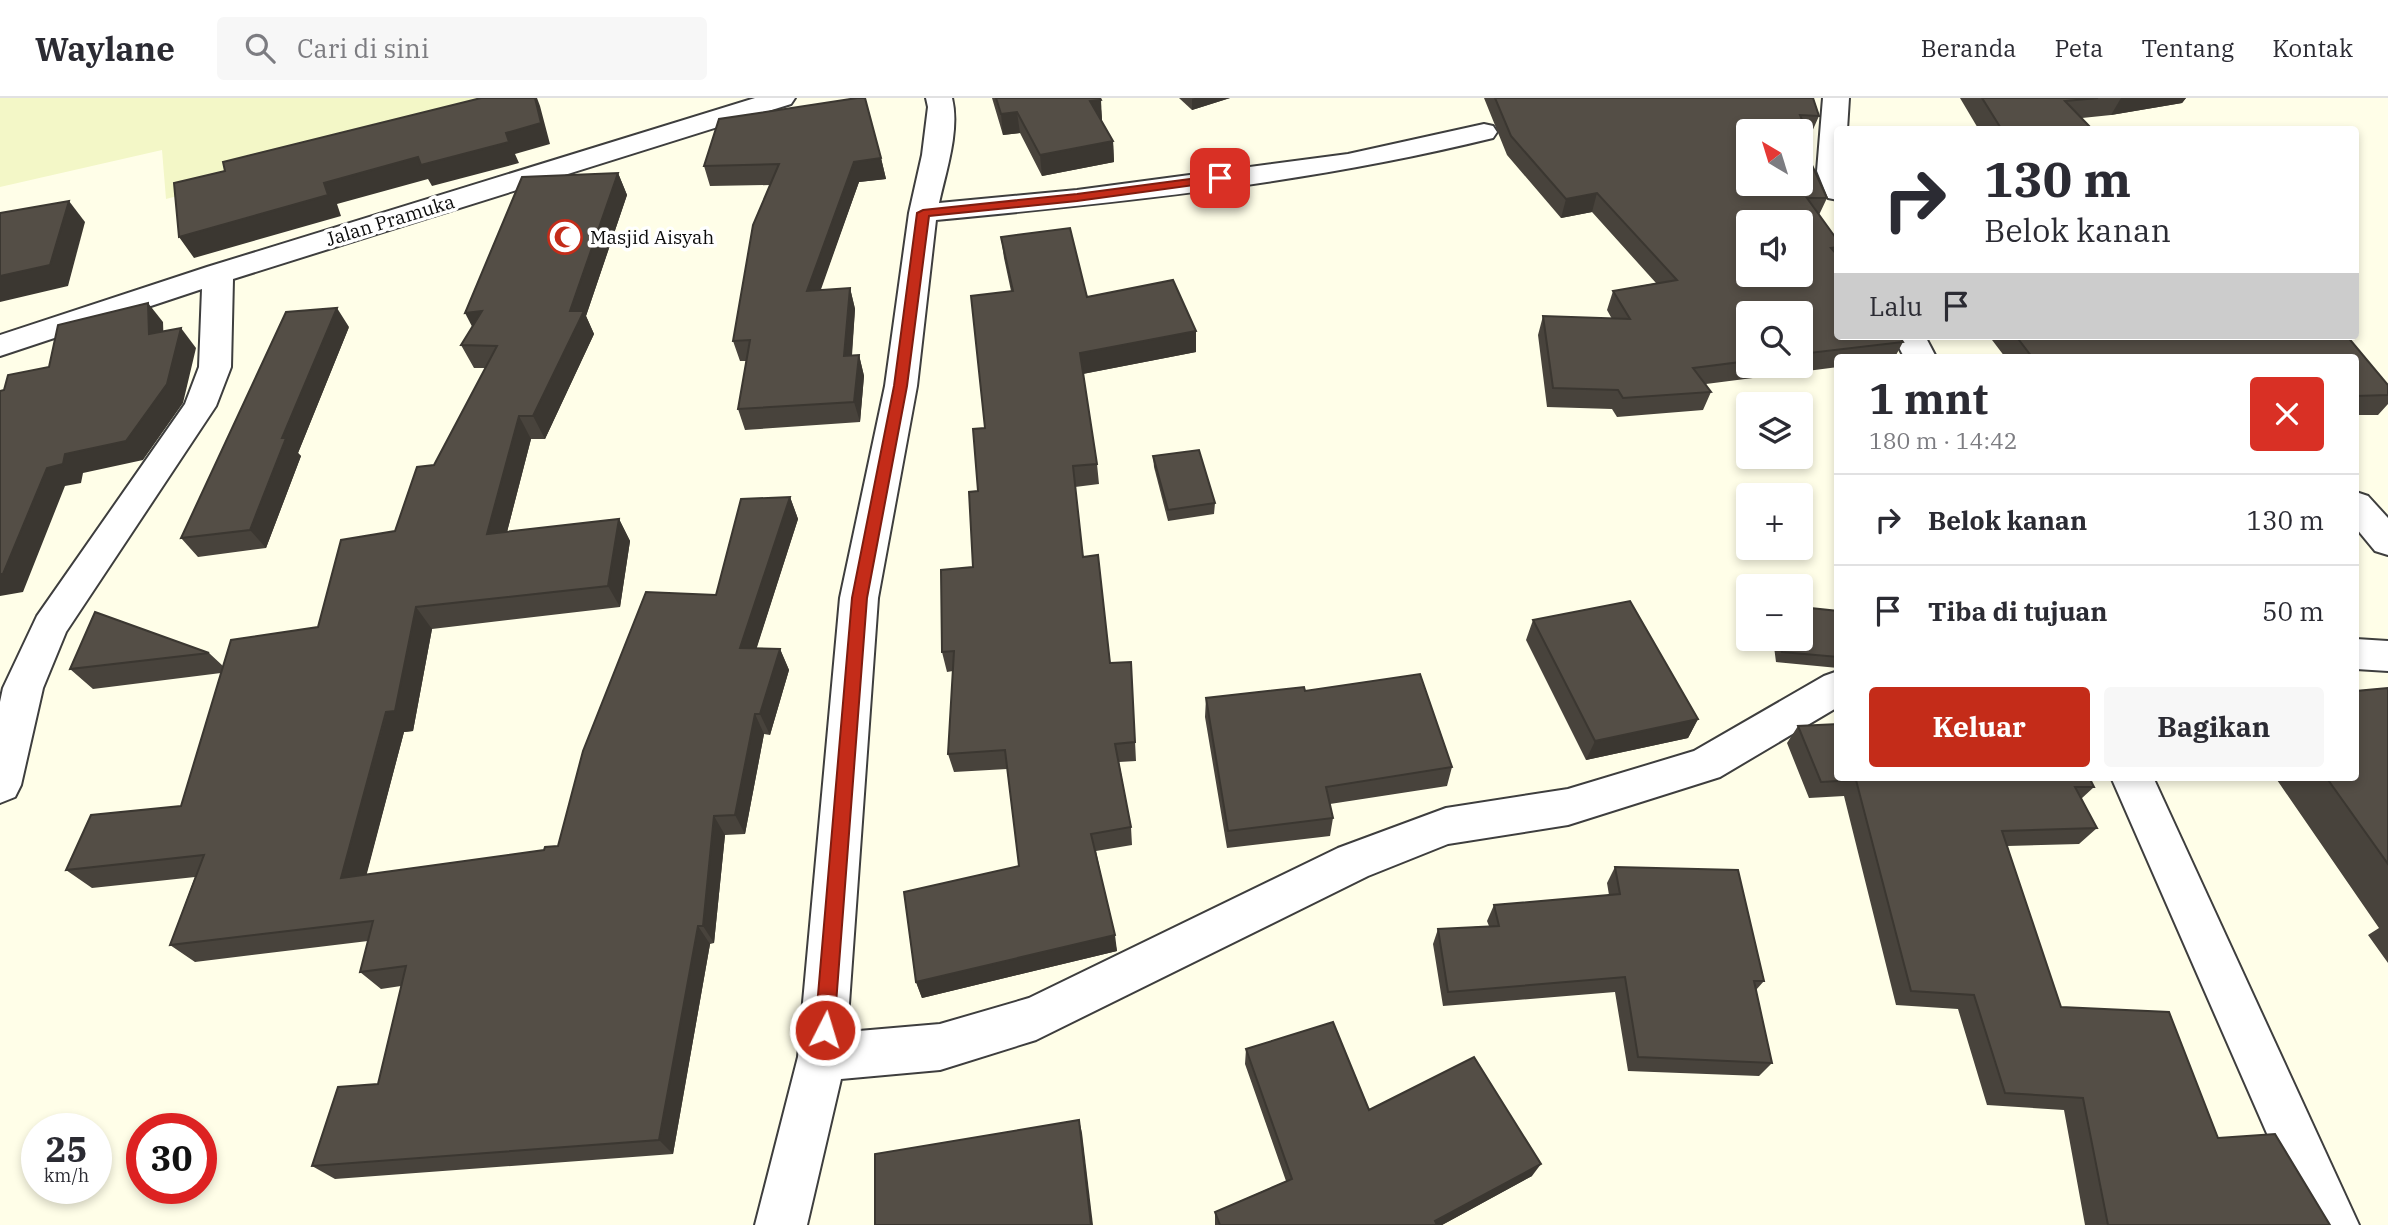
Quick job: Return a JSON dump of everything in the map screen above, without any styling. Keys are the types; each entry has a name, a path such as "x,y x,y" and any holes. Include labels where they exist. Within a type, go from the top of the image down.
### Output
{"street":[{"name":"Jalan Pramuka","path":"0,346 218,274 782,98"},
{"path":"781,1225 822,1057 859,598 901,386 923,213 936,155 941,107 939,98"},
{"path":"1834,126 1836,98"},
{"path":"1834,127 1831,171 1834,180"},
{"path":"923,213 1077,198 1348,162 1484,132"},
{"path":"0,785 23,688 50,626 200,405 215,367 218,274"},
{"path":"2359,508 2388,541"},
{"path":"2359,654 2388,656"},
{"path":"822,1057 940,1048 1035,1018 1353,862 1446,826 1568,807 1706,765 1834,689"},
{"path":"2134,781 2333,1225"}],"green space":[{"path":"0,98 518,98 521,105 166,199 162,150 0,187"}],"building":[{"path":"481,98 535,98 541,123 506,133 509,142 421,165 418,157 324,183 328,195 179,237 174,183 225,171 223,162"},
{"path":"865,98 881,158 854,162 807,291 850,288 844,356 859,355 854,402 738,409 750,340 733,341 753,225 779,164 704,166 719,119"},
{"path":"996,98 1100,98 1101,100 1090,101 1113,141 1040,155 1017,112 1001,114"},
{"path":"1495,98 1813,98 1819,116 1800,115 1802,119 1736,119 1736,196 1813,196 1813,167 1827,198 1807,198 1834,235 1834,248 1831,248 1834,251 1834,340 1903,342 1813,353 1813,301 1736,301 1736,363 1693,368 1711,392 1623,398 1618,390 1553,388 1543,316 1630,319 1613,291 1677,280 1597,193 1566,199 1511,136"},
{"path":"1982,98 2098,98 2065,101 2089,126 2000,126"},
{"path":"618,173 570,311 584,311 533,416 519,416 487,534 619,519 608,586 416,607 395,711 386,712 341,878 558,846 583,751 646,592 716,595 741,499 790,497 740,648 780,649 760,714 755,714 735,815 714,816 703,926 698,926 659,1140 312,1166 338,1087 378,1084 406,966 360,972 373,921 170,945 204,855 66,870 91,815 181,806 231,640 318,627 341,540 395,531 417,467 434,465 497,346 461,345 482,311 465,313 522,177"},
{"path":"69,201 50,265 0,276 0,213"},
{"path":"1070,228 1087,297 1173,280 1196,331 1080,353 1097,464 1073,466 1083,557 1098,555 1110,663 1131,662 1135,742 1115,744 1131,827 1091,834 1115,935 916,982 904,892 1019,866 1005,750 948,754 954,651 942,652 941,570 973,567 969,492 978,491 973,429 985,428 971,296 1013,291 1001,237"},
{"path":"148,303 149,334 181,328 167,384 126,441 65,454 63,464 47,468 3,574 0,574 0,391 4,390 8,375 49,367 58,325"},
{"path":"337,308 282,438 286,438 250,530 181,538 286,312"},
{"path":"2019,340 2350,340 2388,385 2388,395 2359,396 2359,354 2030,354"},
{"path":"1199,450 1215,503 1168,510 1153,456"},
{"path":"1630,601 1698,719 1595,741 1533,620"},
{"path":"1813,608 1834,611 1834,657 1782,652 1813,651"},
{"path":"95,612 209,653 70,669"},
{"path":"1420,674 1452,767 1326,787 1333,818 1228,831 1206,698 1304,687 1305,691"},
{"path":"2388,688 2388,864 2329,781 2359,781 2359,691"},
{"path":"1834,724 1834,781 1838,781 1821,782 1798,726"},
{"path":"1856,781 2091,781 2094,787 2075,787 2097,828 2002,831 2061,1007 2169,1012 2218,1138 2275,1134 2330,1225 2108,1225 2083,1098 2005,1093 1974,995 1911,991"},
{"path":"1615,867 1738,870 1764,981 1754,981 1772,1063 1638,1057 1625,977 1448,992 1438,929 1499,926 1494,905 1620,894"},
{"path":"1333,1022 1369,1110 1474,1057 1541,1164 1435,1221 1437,1225 1220,1225 1215,1212 1292,1179 1246,1049"},
{"path":"1079,1120 1091,1225 875,1225 875,1154"}],"place":[{"name":"Masjid Aisyah","path":"565,237"}],"route":[{"path":"825,1030 859,598 901,386 923,213 1077,198 1220,178"}]}
